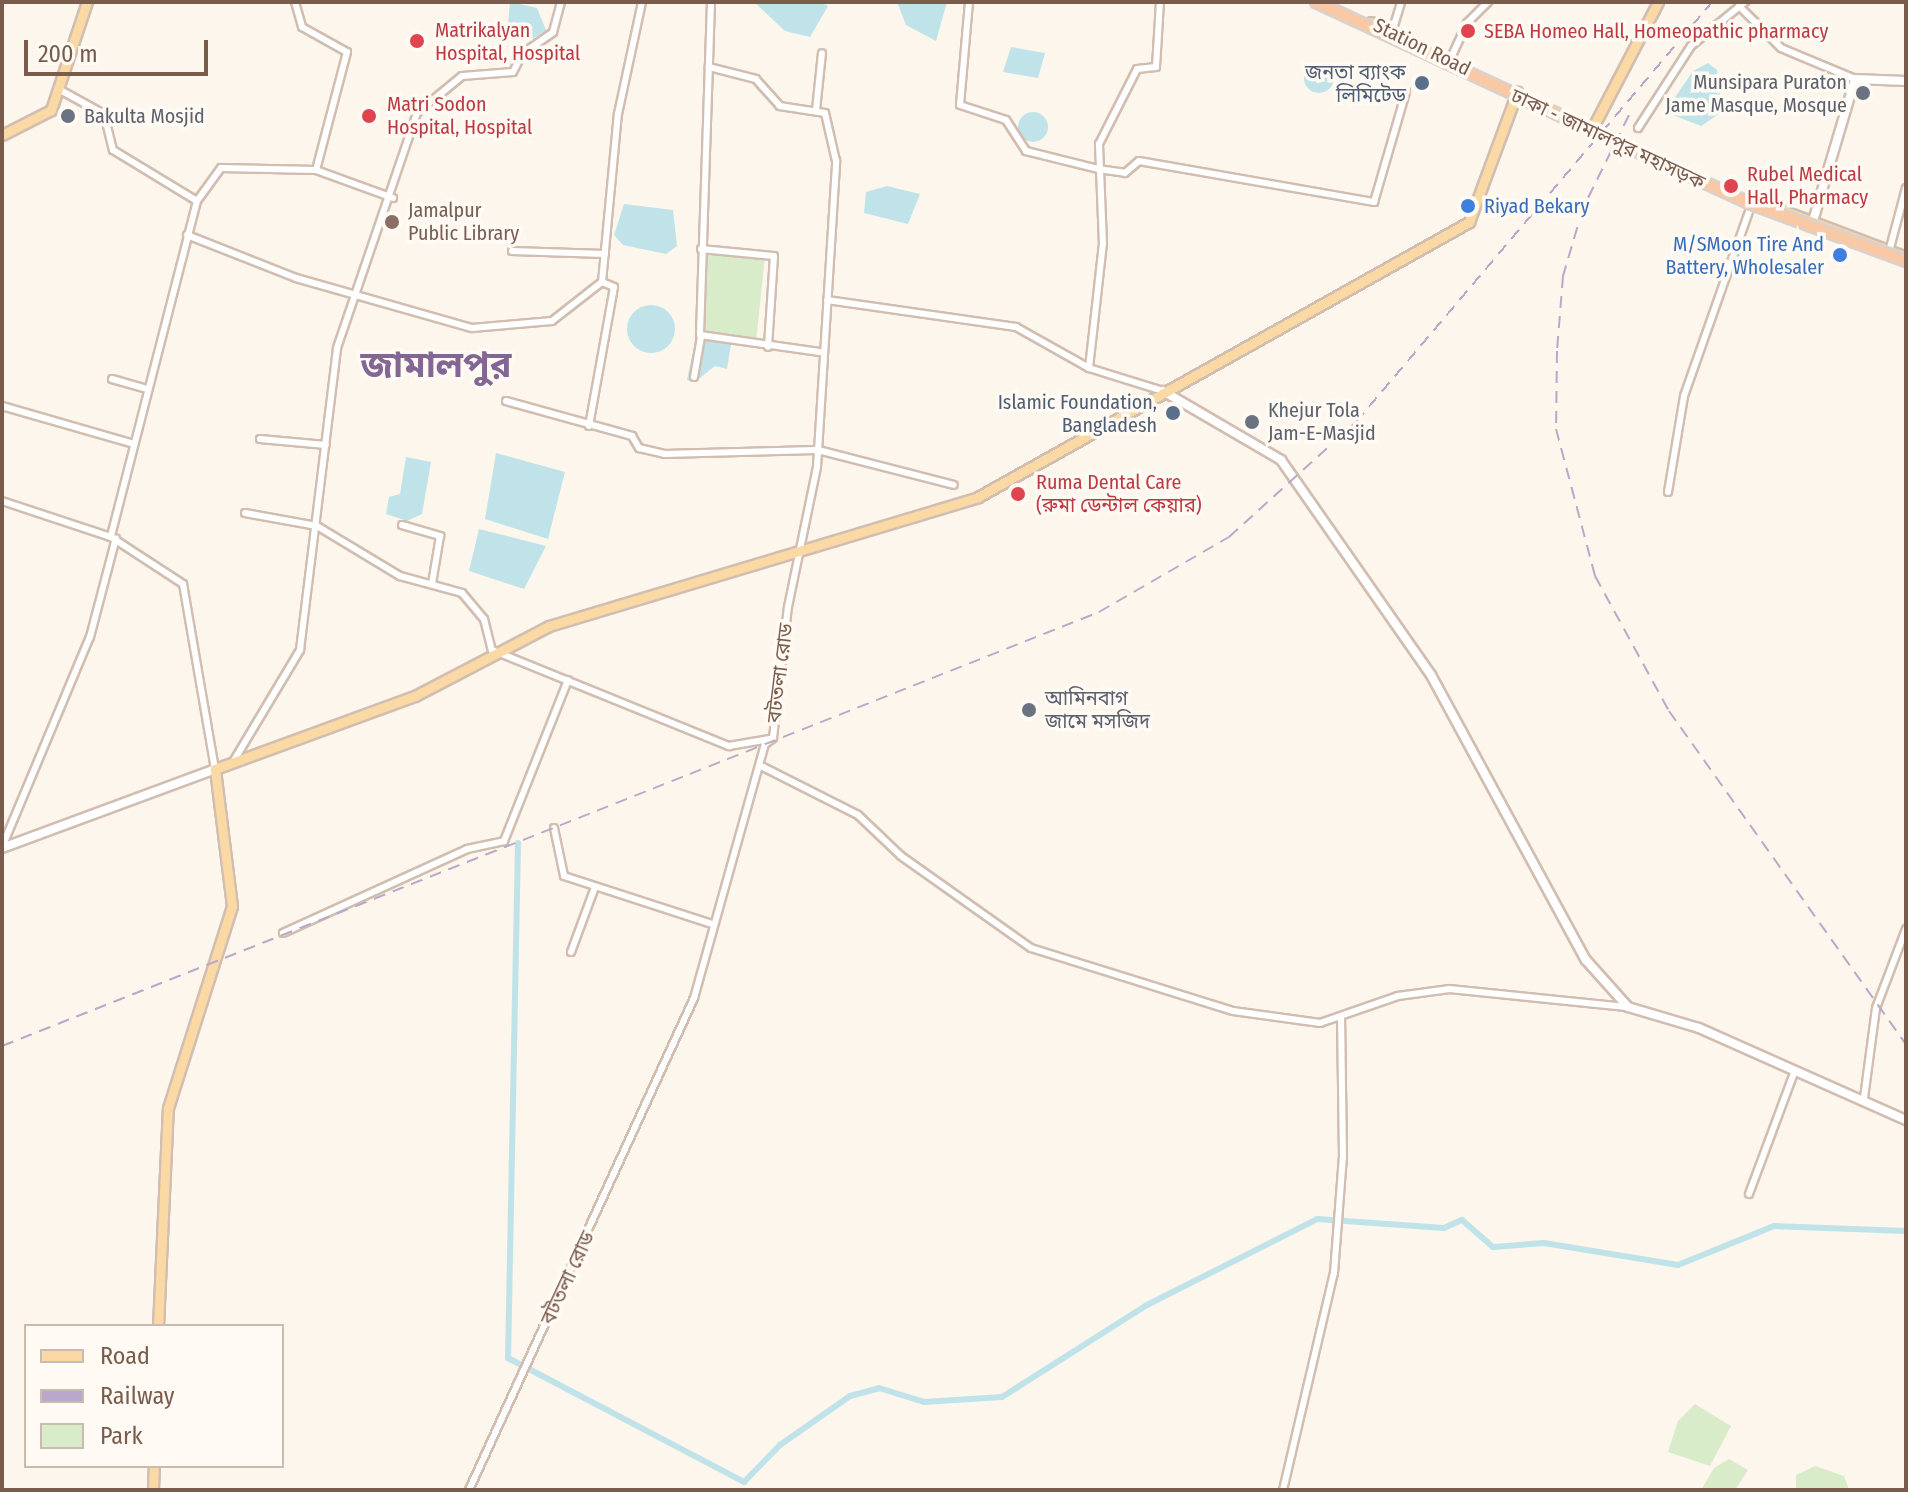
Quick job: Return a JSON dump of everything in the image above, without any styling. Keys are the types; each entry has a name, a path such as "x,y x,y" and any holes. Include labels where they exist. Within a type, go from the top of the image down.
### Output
{"highway":[{"name":"ঢাকা - জামালপুর মহাসড়ক","path":"1316,2 1749,203 1906,259"}],"main road":[{"path":"2,135 51,110 62,91 87,2"},
{"name":"Station Road","path":"1327,2 1753,200 1890,248 1906,259"},
{"path":"1593,127 1658,2"},
{"path":"1813,221 1855,79 1906,81"},
{"path":"2,847 415,696 492,650 549,626 953,509 1469,222 1517,92"},
{"path":"1163,391 1270,450 1314,504 1431,675 1586,960 1628,1007 1699,1028 1794,1073 1864,1098 1906,1120"},
{"path":"158,1324 168,1108 232,906 215,769"},
{"path":"153,1490 154,1468"}],"street":[{"path":"295,2 302,27 347,52 316,170"},
{"path":"233,762 300,650 337,348 354,295 393,198 423,105 442,98 462,76 513,72 522,54 553,32 561,2"},
{"path":"187,235 354,295 472,328 552,321 602,282 628,42 642,2"},
{"path":"694,377 701,337 701,249 711,2"},
{"path":"969,2 960,105 1006,120 1026,151 1098,169 1125,173 1139,161 1374,202 1406,92"},
{"path":"1089,368 1103,244 1098,169 1103,126 1137,69 1156,67 1160,2"},
{"path":"1392,32 1401,2"},
{"path":"1450,60 1467,23 1488,2"},
{"path":"1638,128 1691,46 1742,4 1781,48 1855,79"},
{"path":"709,67 756,79 780,106 816,110 822,53"},
{"path":"62,91 104,114 113,150 197,201"},
{"name":"বটতলা রোড","path":"469,1490 694,998 712,924 773,738 817,450 820,352 827,300 836,161 825,113 816,110"},
{"path":"2,847 90,637 134,444 197,201 221,168 316,170 393,198"},
{"path":"1890,248 1906,188"},
{"path":"1668,492 1684,396 1753,200"},
{"path":"701,249 774,256 768,347"},
{"path":"512,251 605,254"},
{"path":"589,426 614,287 602,282"},
{"path":"827,300 1016,327 1089,368 1163,391"},
{"path":"701,337 820,352"},
{"path":"112,379 148,389"},
{"path":"506,401 589,426 664,454 817,450 954,485"},
{"path":"2,406 134,444"},
{"path":"260,439 326,445"},
{"path":"2,501 113,538 183,584 215,769"},
{"path":"245,513 317,526 400,576 462,593 477,610 492,650 729,746 773,738"},
{"path":"402,525 440,536 432,584"},
{"path":"283,933 467,849 504,841 568,680"},
{"path":"763,767 858,815 1004,932 1049,957 1233,1011 1320,1023 1439,990 1543,994 1598,1008 1628,1007"},
{"path":"554,828 558,871 595,887 712,924"},
{"path":"571,952 595,887"},
{"path":"1864,1098 1876,1008 1906,929"},
{"path":"1283,1490 1313,1382 1339,1224 1341,1018"},
{"path":"1749,1194 1794,1073"}],"green space":[{"path":"708,253 765,259 756,344 699,339"},
{"path":"1695,1404 1731,1426 1710,1466 1668,1452 1678,1421"},
{"path":"1729,1459 1748,1470 1735,1490 1701,1490 1714,1468"},
{"path":"1815,1466 1844,1476 1849,1490 1796,1490 1796,1475"}],"water":[{"path":"510,2 537,8 546,30 529,41 525,30 508,26"},
{"path":"754,2 820,2 828,6 810,37 785,31"},
{"path":"897,2 947,2 936,41 906,25"},
{"path":"1011,47 1045,53 1038,78 1003,72"},
{"path":"1319,63 1329,68 1334,78 1329,88 1319,93 1309,88 1304,78 1309,68"},
{"path":"1708,63 1717,70 1722,112 1701,126 1665,112 1693,71"},
{"path":"1033,112 1039,113 1047,121 1047,133 1039,141 1033,142 1027,141 1019,133 1018,127 1019,121 1027,113"},
{"path":"887,186 920,194 908,224 864,213 866,192"},
{"path":"624,204 673,210 677,246 666,254 623,245 614,235"},
{"path":"651,305 668,312 675,329 668,346 651,353 634,346 627,329 634,312"},
{"path":"696,338 731,344 727,369 715,366 695,382 687,380"},
{"path":"496,453 565,472 548,539 485,519"},
{"path":"406,457 431,462 422,514 407,521 386,514 389,497 400,494"},
{"path":"479,529 546,546 524,589 469,571"}],"waterway":[{"path":"518,843 508,1358 744,1482 780,1445 850,1396 879,1388 924,1402 1002,1397 1147,1305 1317,1219 1444,1228 1462,1220 1493,1247 1544,1243 1678,1265 1774,1226 1906,1231"}],"railway":[{"path":"2,1046 1099,612 1229,537 1356,422 1712,2"},
{"path":"1629,115 1583,208 1563,276 1557,351 1556,429 1595,576 1669,711 1906,1045"}],"place":[{"name":"SEBA Homeo Hall, Homeopathic pharmacy","path":"1468,31"},
{"name":"Matrikalyan Hospital, Hospital","path":"417,41"},
{"name":"জনতা ব্যাংক লিমিটেড","path":"1422,83"},
{"name":"Munsipara Puraton Jame Masque, Mosque","path":"1863,93"},
{"name":"Bakulta Mosjid","path":"68,116"},
{"name":"Matri Sodon Hospital, Hospital","path":"369,116"},
{"name":"Rubel Medical Hall, Pharmacy","path":"1731,186"},
{"name":"Riyad Bekary","path":"1468,206"},
{"name":"Jamalpur Public Library","path":"392,222"},
{"name":"M/SMoon Tire And Battery, Wholesaler","path":"1840,255"},
{"name":"Islamic Foundation, Bangladesh","path":"1173,413"},
{"name":"Khejur Tola Jam-E-Masjid","path":"1252,422"},
{"name":"Ruma Dental Care (রুমা ডেন্টাল কেয়ার)","path":"1018,494"},
{"name":"আমিনবাগ জামে মসজিদ","path":"1029,710"}],"district":[{"name":"জামালপুর","path":"436,366"}]}
